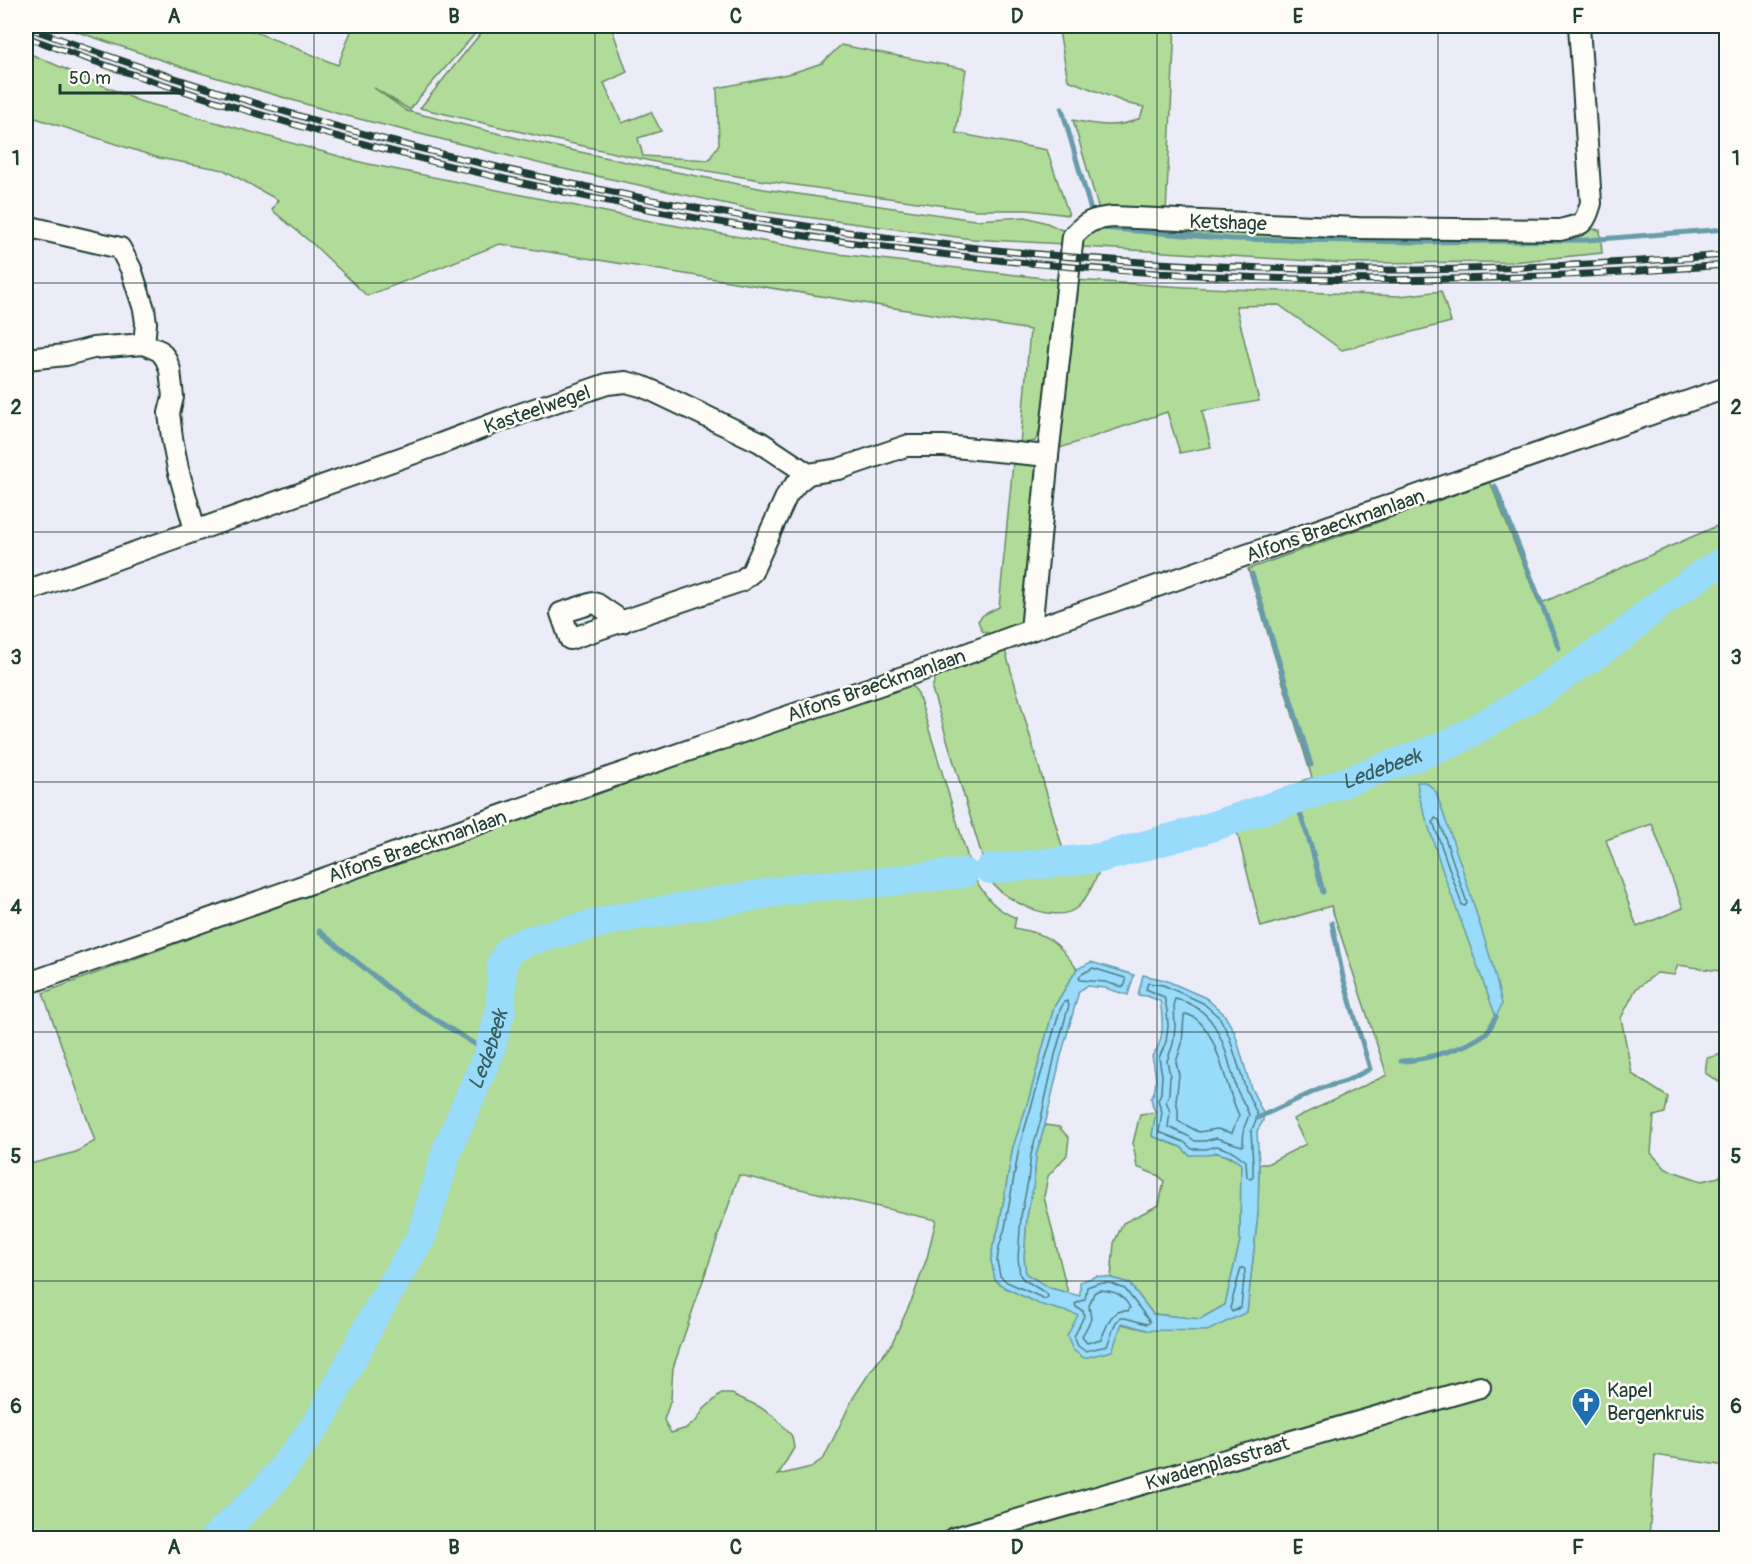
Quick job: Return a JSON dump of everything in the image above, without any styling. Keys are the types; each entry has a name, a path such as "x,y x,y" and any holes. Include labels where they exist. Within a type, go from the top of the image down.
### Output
{"street":[{"name":"Ketshage","path":"1031,630 1073,236 1084,224 1098,218 1113,217 1358,228 1560,230 1581,225 1586,221 1591,203 1579,26"},
{"path":"26,226 120,249 131,269 144,309 146,323 144,344"},
{"path":"26,359 66,356 93,348 144,344 160,351 170,370 173,397 169,412 172,438 195,530"},
{"name":"Kasteelwegel","path":"26,591 607,384 626,382 653,391 760,442 808,474"},
{"name":"Alfons Braeckmanlaan","path":"26,984 582,787 1726,388"},
{"path":"623,622 741,581 752,572 786,495 808,474 839,469 906,446 944,446 1048,456"},
{"name":"Kwadenplasstraat","path":"954,1539 1480,1387"}],"green space":[{"path":"60,26 240,26 338,65 353,26 482,26 410,110 374,88 407,111 640,165 764,189 975,220 1026,217 1064,231 1064,244 972,239 760,211 550,166 339,114 191,70"},
{"path":"494,26 611,26 627,72 604,83 622,123 651,112 661,131 638,138 643,156 709,160 719,144 717,88 792,73 822,63 841,45 966,69 956,133 1047,150 1069,215 1028,210 975,210 766,181 655,162 420,108 485,28"},
{"path":"1058,26 1175,26 1166,213 1099,210 1073,120 1098,124 1124,124 1140,118 1144,107 1129,104 1068,80"},
{"path":"26,52 139,101 364,163 655,222 830,253 1060,280 1047,415 1035,441 1020,444 1030,330 500,244 367,296 314,245 272,210 278,200 224,170 159,158 26,115"},
{"path":"1093,225 1585,228 1600,230 1602,253 1512,262 1343,263 1083,247 1081,241"},
{"path":"1074,280 1400,296 1441,291 1451,322 1342,350 1279,305 1236,306 1259,401 1202,411 1211,447 1180,453 1167,412 1057,449"},
{"path":"1013,463 1039,466 1024,622 990,634 982,631 978,621 983,615 999,607"},
{"path":"1490,482 1539,604 1726,522 1726,552 1701,566 1652,600 1614,631 1569,657 1528,692 1394,761 1332,777 1337,795 1426,766 1514,722 1601,664 1709,579 1726,571 1726,972 1678,965 1674,975 1657,973 1636,989 1621,1018 1632,1074 1668,1097 1665,1113 1654,1116 1651,1153 1666,1169 1702,1181 1719,1177 1726,1168 1726,1466 1655,1455 1649,1538 26,1538 26,1165 76,1152 95,1141 43,993 362,874 593,796 906,685 913,687 918,693 974,878 991,902 1016,918 1014,928 1036,933 1051,940 1058,945 1077,969 1054,1007 1013,1147 991,1261 1004,1287 1057,1309 1147,1330 1247,1312 1258,1213 1259,1164 1267,1164 1306,1144 1293,1119 1387,1075 1331,906 1261,927 1237,832 1102,865 1083,901 1075,909 1066,913 1043,912 1018,903 997,889 988,875 932,689 935,678 956,666 1005,650 1064,853 1099,851 1207,819 1287,791 1304,780 1312,778 1248,569","holes":["1652,824 1683,908 1637,927 1606,840","739,1175 936,1220 927,1258 913,1297 891,1345 853,1398 824,1458 811,1467 778,1475 794,1448 792,1436 775,1417 758,1406 732,1394 721,1394 687,1428 671,1433 664,1420 671,1399 673,1368"]},
{"path":"1726,1045 1726,1085 1705,1073 1707,1058 1722,1054"},
{"path":"1156,1112 1152,1136 1181,1147 1189,1155 1216,1153 1228,1156 1241,1164 1240,1241 1225,1305 1200,1319 1153,1314 1129,1283 1111,1278 1114,1243 1123,1223 1159,1205 1164,1181 1159,1176 1137,1167 1133,1143 1140,1114"},
{"path":"1045,1125 1059,1127 1069,1138 1067,1155 1048,1176 1044,1197 1068,1293 1050,1288 1026,1274 1024,1258 1027,1216 1034,1182 1036,1155"}],"water":[{"path":"1417,782 1426,782 1436,792 1463,871 1492,963 1502,1004 1496,1017 1443,872 1419,796"},
{"path":"1091,962 1134,975 1128,995 1105,988 1087,986 1079,991 1036,1155 1034,1182 1027,1216 1024,1258 1026,1274 1050,1288 1080,1296 1080,1282 1097,1276 1129,1283 1153,1314 1200,1319 1225,1305 1240,1241 1241,1164 1231,1157 1215,1152 1208,1155 1189,1155 1181,1147 1152,1136 1156,1112 1151,1098 1156,1083 1152,1056 1161,1037 1162,1015 1160,1001 1138,995 1143,975 1165,980 1206,998 1224,1014 1235,1033 1251,1088 1263,1113 1263,1121 1257,1131 1258,1213 1247,1312 1207,1331 1147,1330 1122,1323 1112,1351 1084,1358 1073,1350 1067,1336 1078,1315 1039,1304 1004,1287 995,1280 991,1261 1013,1147 1054,1007 1077,969"}],"waterway":[{"path":"1062,109 1090,207"},
{"path":"1101,228 1232,239 1421,242 1587,240 1726,229"},
{"path":"1495,486 1559,648"},
{"name":"Ledebeek","path":"990,869 1100,858 1201,830 1320,791 1452,743 1533,696 1569,672 1622,636 1654,608 1726,560"},
{"path":"1252,574 1311,765"},
{"path":"1295,798 1323,892"},
{"name":"Ledebeek","path":"215,1538 266,1489 321,1418 372,1320 422,1235 447,1150 489,1053 501,1010 502,963 509,950 527,941 616,919 805,887 964,873"},
{"path":"1257,1118 1370,1069 1343,977 1332,923"},
{"path":"319,931 401,998 489,1053"},
{"path":"1401,1061 1433,1056 1469,1043 1486,1033 1496,1017"}],"railway":[{"path":"26,27 180,80 336,126 494,166 653,200 814,227 976,248 1138,262 1301,269 1514,268 1726,255"},
{"path":"26,37 180,90 336,136 494,176 653,210 814,237 976,258 1138,272 1301,279 1407,280 1514,277 1726,265"}],"place":[{"name":"Kapel Bergenkruis","path":"1586,1428"}]}
